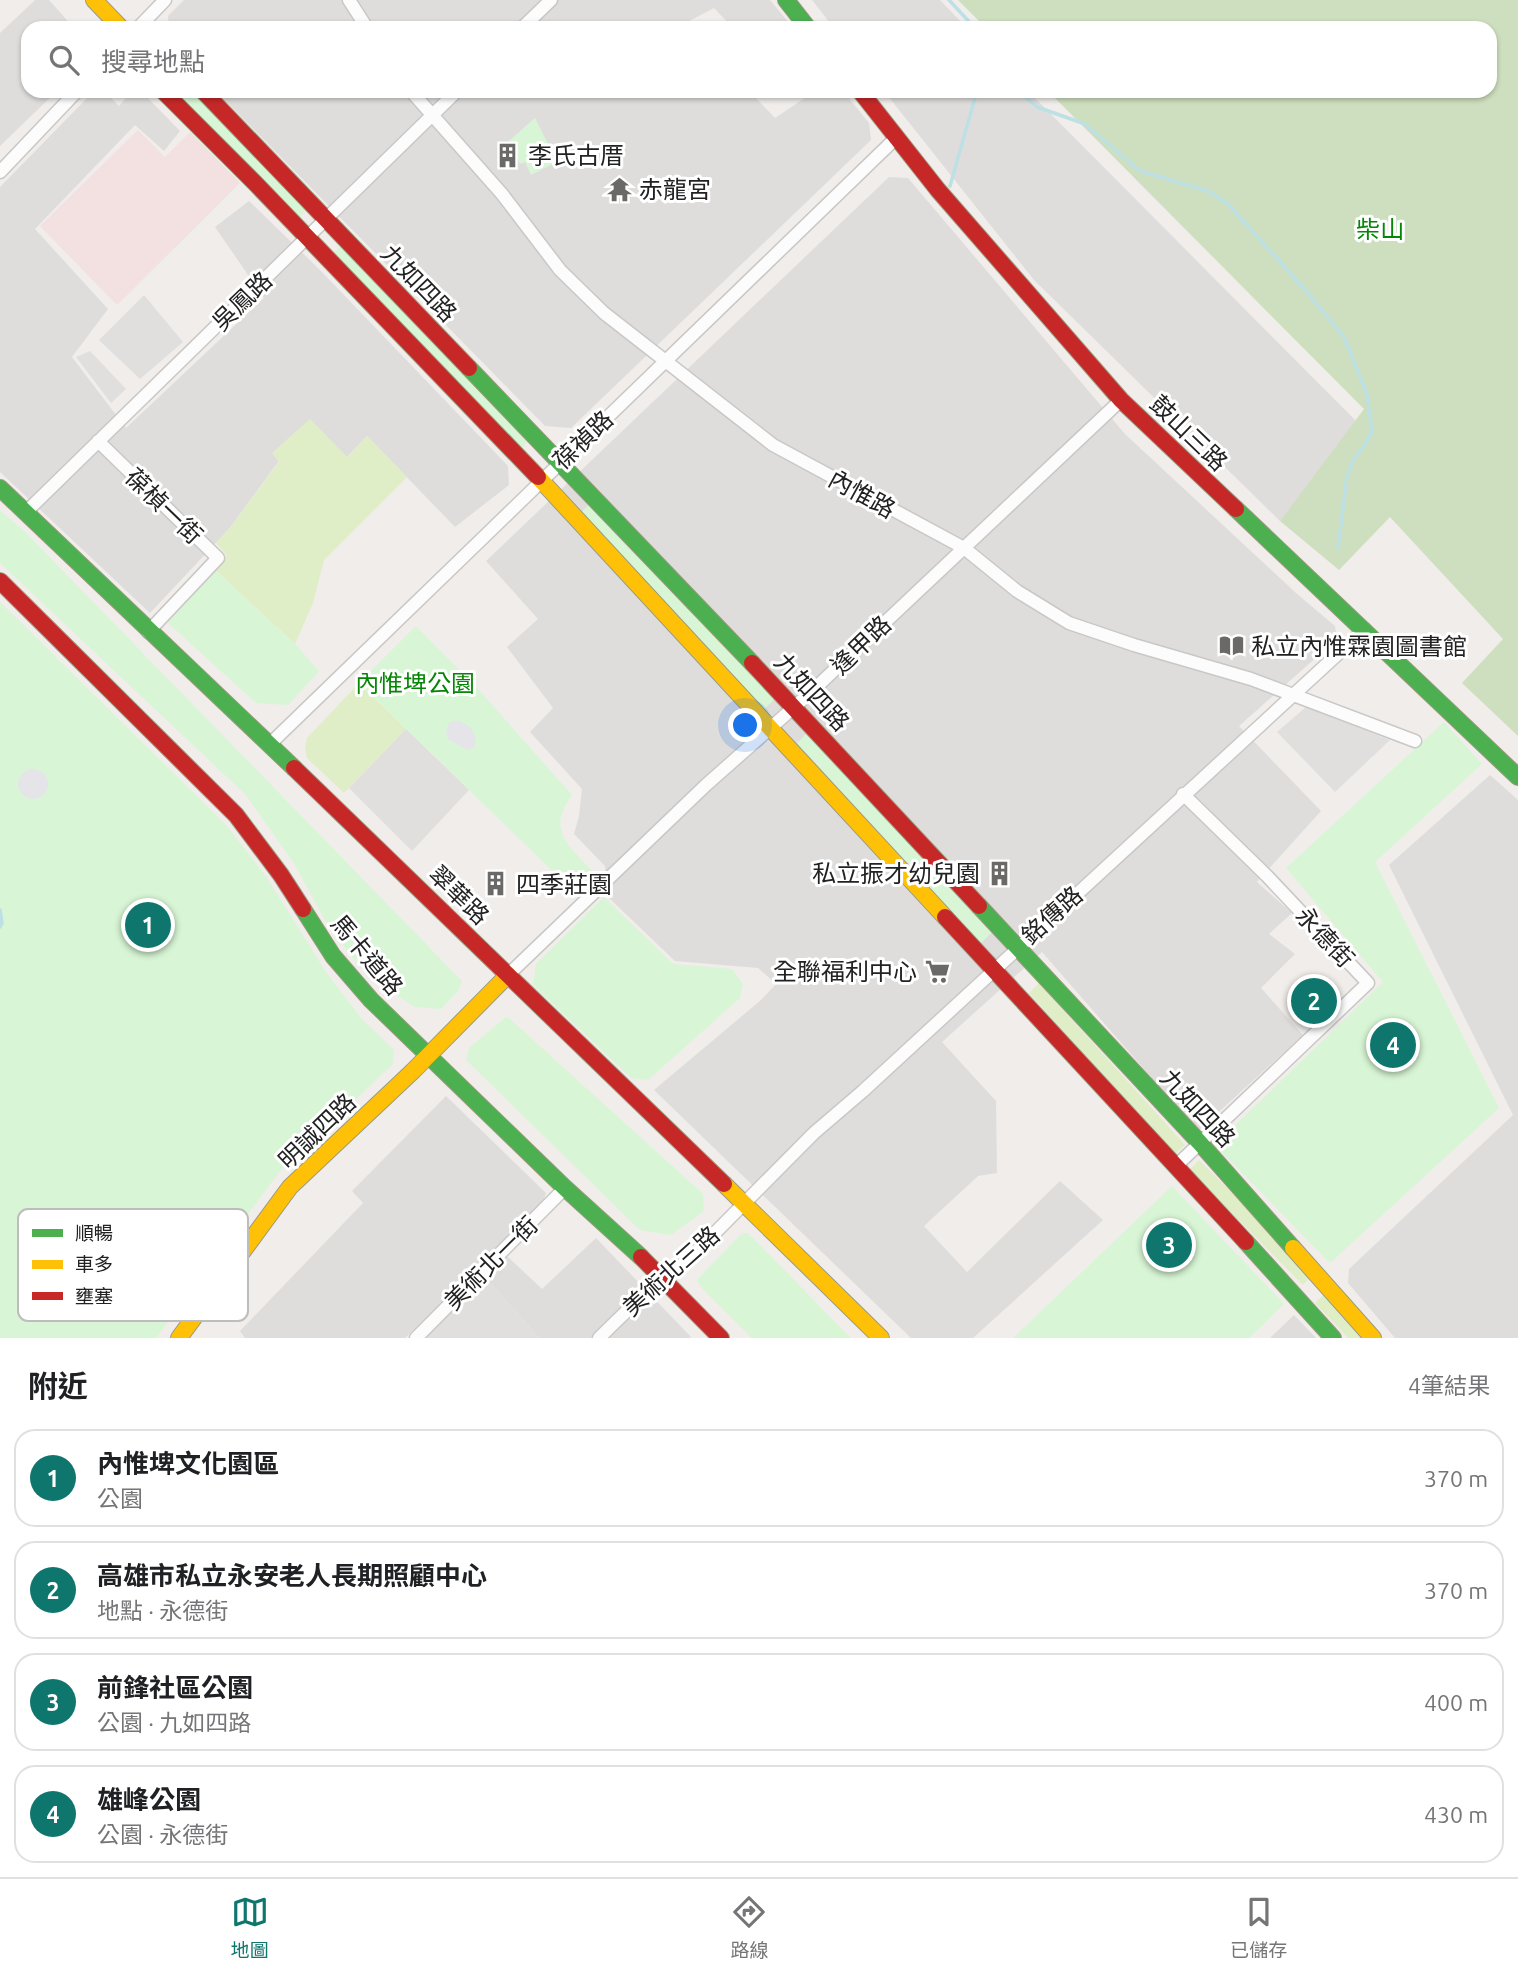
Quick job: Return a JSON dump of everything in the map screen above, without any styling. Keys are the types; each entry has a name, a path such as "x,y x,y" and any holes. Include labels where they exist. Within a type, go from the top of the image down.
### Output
{"street":[{"path":"94,0 114,21"},
{"path":"145,21 165,0"},
{"path":"529,21 551,0"},
{"path":"786,0 802,21"},
{"path":"350,1 363,21"},
{"path":"0,172 70,98"},
{"name":"九如四路","path":"170,98 541,481 1177,1165 1333,1338"},
{"name":"九如四路","path":"210,98 794,708 1199,1143 1373,1338"},
{"name":"內惟路","path":"417,98 502,194 560,270 604,313 773,445 964,548 1017,591 1069,623 1294,694 1415,741"},
{"name":"吳鳳路","path":"27,511 450,98"},
{"name":"鼓山三路","path":"866,98 938,190 1121,400 1518,777"},
{"name":"葆禎路","path":"270,744 897,137"},
{"name":"逢甲路","path":"508,975 1121,400"},
{"name":"葆楨一街","path":"98,441 218,558 148,632"},
{"name":"翠華路","path":"0,488 27,511 148,632 270,744 881,1338"},
{"name":"馬卡道路","path":"0,581 236,815 281,874 333,956 371,1000 721,1338"},
{"name":"銘傳路","path":"743,1204 814,1133 863,1091 1364,629"},
{"name":"永德街","path":"1177,1165 1368,983 1267,876 1183,794"},
{"name":"明誠四路","path":"248,1244 290,1187 404,1080 508,975"},
{"name":"美術北一街","path":"416,1338 565,1188"},
{"name":"美術北三路","path":"599,1338 641,1297 686,1262 743,1204"},
{"name":"明誠四路","path":"179,1338 191,1321"}],"shaded area":[{"path":"35,0 49,0 68,21 21,21 21,98 50,98 0,146 0,33"},
{"path":"184,0 770,0 787,21 726,21 714,8 689,21 168,21 168,16"},
{"path":"812,0 940,0 960,21 828,21"},
{"path":"87,98 111,98 119,106 126,98 148,98 180,131 164,151 135,125 35,229 108,309 72,357 126,428 264,298 215,227 249,201 318,268 508,466 509,485 455,527 367,436 347,457 273,453 279,461 229,529 150,613 0,472 0,187"},
{"path":"223,98 756,98 775,118 805,98 849,98 869,123 871,140 571,428 545,426"},
{"path":"890,98 1035,98 1357,422 1280,521 1034,280"},
{"path":"138,130 165,157 190,132 240,183 117,305 40,226"},
{"path":"889,177 908,178 1125,434 1335,626 1337,639 1239,726 1321,811 1257,882 1292,913 1269,934 1295,954 1261,988 1303,1035 1198,1131 1042,952 942,1042 996,1101 997,1173 978,1176 924,1226 967,1272 1060,1181 1103,1220 973,1338 911,1338 654,1090 761,1000 776,984 758,968 675,961 608,897 605,866 574,834 582,789 530,732 553,708 507,647 538,619 486,561"},
{"path":"144,295 183,342 140,379 99,340"},
{"path":"90,351 126,389 111,403 76,357"},
{"path":"1306,707 1390,740 1335,792 1277,732"},
{"path":"460,721 470,727 476,738 475,747 467,750 449,740 447,729 449,723"},
{"path":"406,729 469,790 412,851 349,788"},
{"path":"33,769 43,774 48,784 43,794 33,799 23,794 18,784 23,774"},
{"path":"1490,775 1518,800 1518,1338 1395,1338 1348,1283 1349,1269 1513,1115 1389,865"},
{"path":"446,1096 546,1193 542,1205 405,1338 245,1338 240,1331 363,1203 352,1191"},
{"path":"596,1238 691,1337 539,1338 484,1276 507,1256 542,1289"},
{"path":"484,1276 539,1338 422,1338"},
{"path":"1294,1315 1316,1338 1270,1338"}],"green space":[{"name":"柴山","path":"958,0 1518,0 1518,736 1462,683 1503,639 1390,517 1339,570 1280,521 1364,409 1055,98 1497,98 1497,21 979,21"},
{"path":"182,98 202,98 310,207 300,217"},
{"path":"535,118 557,162 531,175 525,162 520,164 509,141"},
{"path":"343,244 531,439 521,448 333,253"},
{"path":"310,419 347,457 367,436 407,477 324,560 313,603 295,644 214,569 227,556 216,543 279,462 272,453"},
{"path":"592,502 776,698 763,710 579,514"},
{"path":"0,510 25,532 462,981 458,991 441,1009 415,1007 391,992 352,957 326,922 295,865 245,794 0,563"},
{"path":"214,569 295,644 319,671 288,705 256,703 166,621"},
{"path":"0,602 227,826 267,878 326,972 361,1018 394,1050 393,1064 280,1171 248,1214 248,1209 18,1209 18,1321 169,1321 156,1338 0,1338"},
{"name":"內惟埤公園","path":"416,626 478,689 572,795 564,808 561,828 569,846 594,873 573,891 359,683"},
{"path":"359,683 406,729 344,793 307,758 305,748 307,738"},
{"path":"1444,722 1482,764 1375,862 1499,1108 1330,1263 1215,1145 1383,982 1286,868"},
{"path":"808,732 992,932 981,943 797,743"},
{"path":"604,897 673,964 732,969 743,984 740,998 648,1080 631,1078 533,985 536,964"},
{"path":"1039,983 1185,1145 1174,1155 1029,993"},
{"path":"506,1017 703,1194 704,1211 671,1235 640,1230 466,1060 469,1048"},
{"path":"1199,1160 1313,1274 1303,1285 1189,1170"},
{"path":"1172,1186 1284,1304 1249,1338 1013,1338"},
{"path":"742,1233 748,1233 851,1338 752,1338 697,1280"},
{"path":"1326,1292 1368,1338 1348,1338 1315,1303"}],"waterway":[{"path":"949,0 968,21"},
{"path":"950,186 975,98"},
{"path":"1027,98 1037,107 1085,124 1140,171 1208,191 1228,204 1344,337 1367,394 1372,431 1354,458 1347,477 1338,548"},
{"path":"0,910 0,927"}],"traffic: fast":[{"path":"786,0 802,21"},
{"path":"469,368 752,663"},
{"path":"0,488 294,768"},
{"path":"1236,509 1518,777"},
{"path":"979,906 1200,1143 1293,1248"},
{"path":"303,909 333,956 371,1000 565,1188 641,1257"},
{"path":"1246,1242 1333,1338"}],"traffic: slow":[{"path":"94,0 114,21"},
{"path":"538,477 945,917"},
{"path":"248,1244 290,1187 413,1071 508,975"},
{"path":"724,1184 881,1338"},
{"path":"1293,1248 1373,1338"},
{"path":"179,1338 191,1321"}],"traffic: jam":[{"path":"170,98 538,477"},
{"path":"210,98 469,368"},
{"path":"866,98 938,190 1121,400 1236,509"},
{"path":"0,581 236,815 303,909"},
{"path":"752,663 979,906"},
{"path":"294,768 724,1184"},
{"path":"945,917 1246,1242"},
{"path":"641,1257 721,1338"}],"place":[{"name":"李氏古厝","path":"508,155"},
{"name":"赤龍宮","path":"619,189"},
{"name":"私立內惟霖園圖書館","path":"1231,646"},
{"name":"私立振才幼兒園","path":"1000,873"},
{"name":"四季莊園","path":"496,884"},
{"name":"內惟埤文化園區","path":"148,925"},
{"name":"全聯福利中心","path":"937,971"},
{"name":"高雄市私立永安老人長期照顧中心","path":"1314,1001"},
{"name":"雄峰公園","path":"1393,1045"},
{"name":"前鋒社區公園","path":"1169,1245"}]}
